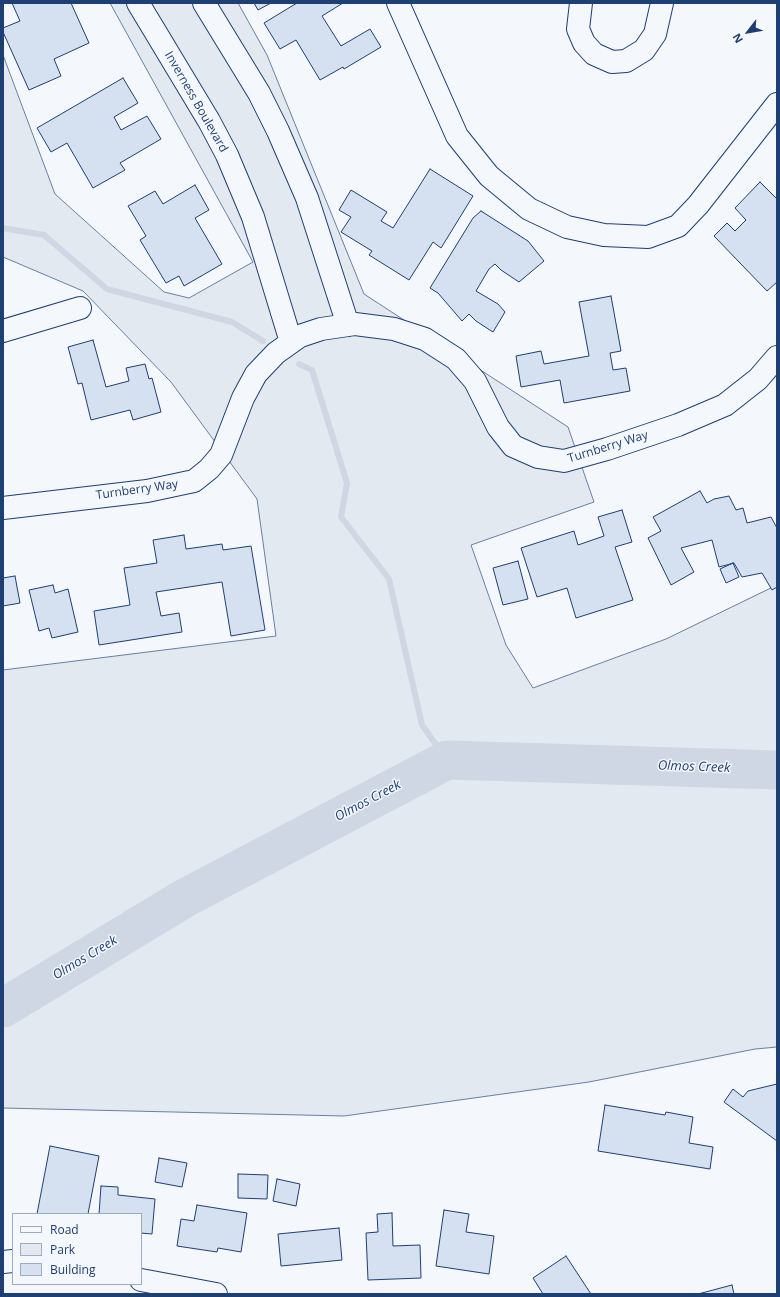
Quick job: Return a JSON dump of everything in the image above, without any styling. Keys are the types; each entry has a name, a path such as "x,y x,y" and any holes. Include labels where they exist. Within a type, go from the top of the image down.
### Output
{"street":[{"name":"Inverness Boulevard","path":"138,3 209,121 227,155 253,217 291,342"},
{"path":"204,3 259,93 278,131 306,198 348,325"},
{"path":"398,3 457,136 489,176 529,210 566,228 604,235 648,237 678,226 698,205 777,104"},
{"path":"581,3 578,29 584,43 594,54 612,62 626,61 644,50 655,34 662,3"},
{"path":"3,331 80,308"},
{"name":"Turnberry Way","path":"3,508 148,491 194,481 208,469 221,454 243,398 256,374 276,352 300,336 321,329 348,325 394,329 425,339 456,359 475,381 498,428 513,446 538,457 564,462 671,427 725,405 758,379 777,357"},
{"path":"142,1280 216,1294"}],"green space":[{"path":"110,3 238,3 267,55 364,294 568,427 594,502 471,545 506,645 533,688 666,639 777,585 777,1047 755,1049 589,1082 344,1116 3,1108 3,670 276,636 257,499 171,382 83,291 3,257 3,55 55,194 164,292 189,298 253,262"}],"building":[{"path":"12,3 71,3 89,43 54,59 61,76 29,90 3,32 3,28 20,21"},
{"path":"254,3 271,3 258,10"},
{"path":"297,3 343,3 322,16 341,46 370,29 381,47 344,69 343,67 320,80 296,40 280,49 264,23"},
{"path":"123,78 138,103 114,117 121,130 147,116 161,139 120,163 125,170 93,188 67,143 51,152 37,128"},
{"path":"430,169 473,196 441,248 433,242 409,280 369,255 372,251 341,232 351,217 339,210 351,190 387,212 381,221 393,228"},
{"path":"760,182 777,199 777,282 767,291 714,236 727,223 735,231 746,220 735,208"},
{"path":"195,185 209,210 195,218 222,264 184,286 179,276 166,283 140,240 146,236 128,206 155,191 163,204"},
{"path":"481,211 528,241 544,261 519,282 495,264 489,269 476,291 498,304 505,312 493,332 476,321 469,314 462,321 438,293 430,288 473,218"},
{"path":"611,296 621,351 610,353 613,370 626,368 630,391 564,403 560,380 521,387 516,356 541,351 544,364 589,356 579,302"},
{"path":"93,340 106,387 129,381 126,368 145,364 149,379 152,378 161,412 133,420 130,410 91,420 82,383 78,384 68,347"},
{"path":"700,491 707,503 714,499 729,496 736,510 743,508 747,523 771,517 777,528 777,587 772,590 762,573 742,577 734,563 719,567 712,540 681,548 694,572 671,585 648,538 661,531 653,517"},
{"path":"622,510 632,542 615,547 633,600 576,618 567,588 537,597 521,548 574,531 578,545 604,536 598,517"},
{"path":"184,535 186,549 222,544 223,550 251,546 265,630 231,636 222,582 156,592 161,616 179,613 182,632 99,645 94,611 130,605 124,568 157,563 153,540"},
{"path":"518,561 528,599 503,605 493,568"},
{"path":"733,563 739,577 726,583 720,569"},
{"path":"15,576 20,603 3,606 3,578"},
{"path":"53,585 55,593 68,589 78,632 52,638 49,628 39,631 29,590"},
{"path":"777,1084 777,1141 724,1102 733,1089 743,1097 748,1091"},
{"path":"605,1105 665,1115 666,1112 693,1117 689,1143 713,1147 710,1169 598,1151"},
{"path":"50,1146 99,1156 88,1213 37,1213"},
{"path":"159,1158 187,1163 182,1187 155,1182"},
{"path":"238,1174 268,1175 267,1199 238,1198"},
{"path":"277,1179 300,1184 296,1206 273,1201"},
{"path":"101,1186 118,1187 118,1195 155,1199 152,1234 142,1233 142,1213 99,1213"},
{"path":"197,1205 247,1213 241,1252 218,1248 217,1252 177,1246 181,1219 194,1221"},
{"path":"444,1210 469,1214 466,1232 494,1236 489,1274 436,1266"},
{"path":"392,1213 393,1246 420,1245 421,1278 368,1280 366,1233 378,1232 377,1214"},
{"path":"339,1228 342,1260 281,1266 278,1234"},
{"path":"566,1256 591,1294 543,1294 533,1278"},
{"path":"732,1285 734,1294 698,1294"}],"waterway":[{"path":"3,228 44,235 107,289 232,322 263,341"},
{"path":"299,364 312,370 347,483 341,517 389,579 422,725 447,760"},
{"name":"Olmos Creek","path":"3,1008 185,898 447,760 777,770"}]}
